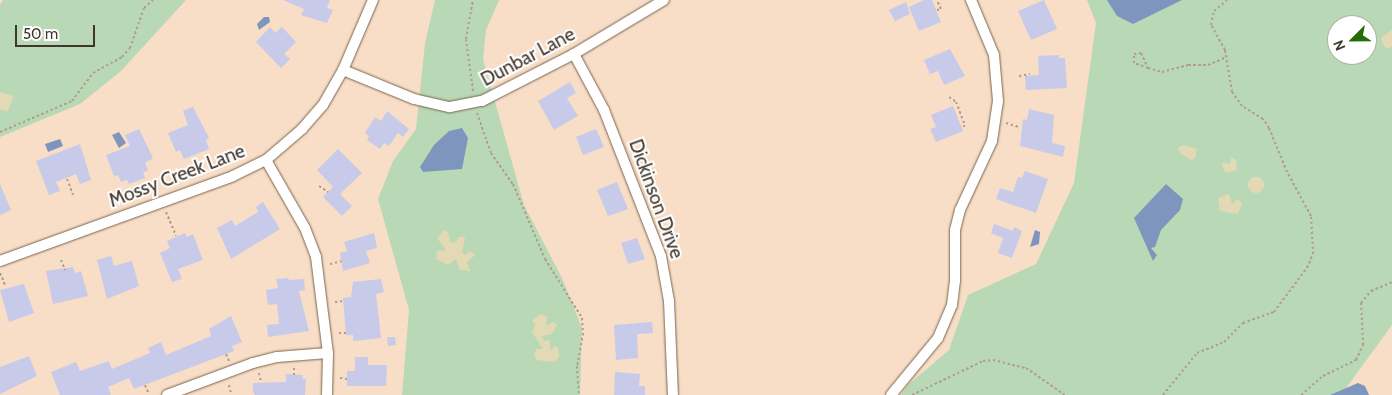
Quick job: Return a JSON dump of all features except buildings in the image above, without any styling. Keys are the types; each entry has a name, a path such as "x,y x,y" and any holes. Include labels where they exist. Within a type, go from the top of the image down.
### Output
{"street":[{"name":"Mossy Creek Lane","path":"0,261 233,176 266,160 313,118 343,70 373,0"},
{"name":"Dunbar Lane","path":"343,70 414,99 450,107 475,102 496,96 574,54 664,0"},
{"path":"891,395 938,338 952,305 955,281 955,230 960,210 992,141 998,101 994,55 970,0"},
{"name":"Dickinson Drive","path":"574,54 604,110 661,256 669,300 673,395"},
{"path":"266,160 305,228 316,256 328,353 327,395"},
{"path":"167,395 253,363 277,357 328,353"}],"path":[{"path":"0,132 72,101 93,73 122,57 130,48 144,8 153,0"},
{"path":"473,0 466,39 475,102 491,153 513,184 549,267 582,318 583,333 577,366 579,395"},
{"path":"937,10 941,9 938,0"},
{"path":"1163,395 1197,354 1224,342 1243,323 1274,312 1307,268 1313,254 1314,228 1307,206 1287,172 1266,123 1242,106 1235,97 1227,57 1214,31 1211,18 1227,0"},
{"path":"1148,68 1141,53 1134,54 1134,63 1148,68 1162,72 1188,65 1208,65 1227,57"},
{"path":"1019,76 1030,74"},
{"path":"949,97 956,102 965,125 963,127"},
{"path":"1006,124 1019,127"},
{"path":"67,179 73,195"},
{"path":"319,186 328,192"},
{"path":"166,212 176,236"},
{"path":"61,260 64,270"},
{"path":"330,264 342,261"},
{"path":"0,273 4,285"},
{"path":"1301,395 1323,376 1356,360 1363,345 1362,303 1371,291 1392,282"},
{"path":"335,302 343,301"},
{"path":"339,333 346,333"},
{"path":"226,354 229,362"},
{"path":"912,395 983,361 993,360 1026,368 1065,395"},
{"path":"294,366 294,375"},
{"path":"260,373 261,382"},
{"path":"340,378 348,379"},
{"path":"145,385 148,392"},
{"path":"228,385 232,393"}],"green space":[{"path":"3,0 186,0 121,71 80,104 0,137 0,5"},
{"path":"435,0 499,0 486,30 483,59 524,205 562,278 582,328 580,395 402,395 409,310 378,199 393,161 416,129 425,43"},
{"path":"1087,0 1392,0 1392,325 1341,395 901,395 908,385 949,350 968,295 1036,264 1074,183 1096,23"}],"sand":[{"path":"1392,30 1392,46 1389,49 1384,46 1381,38"},
{"path":"0,92 14,96 7,112 0,109"},
{"path":"1183,145 1196,149 1196,157 1192,160 1181,154 1178,148"},
{"path":"1231,157 1236,160 1237,170 1225,173 1222,163 1230,164"},
{"path":"1256,177 1264,185 1256,193 1248,185"},
{"path":"1229,194 1232,204 1238,199 1242,204 1238,214 1220,211 1218,198"},
{"path":"444,230 448,232 450,242 455,243 459,237 465,237 462,253 465,255 470,251 475,255 467,262 470,271 460,270 456,259 448,265 436,259 437,251 446,250 437,238"},
{"path":"541,314 547,317 546,326 553,322 557,325 552,334 542,336 544,341 550,340 550,351 554,346 558,347 559,357 554,362 537,360 534,355 536,349 543,349 532,332 535,325 532,320"}],"water":[{"path":"1107,0 1182,0 1133,24 1117,16"},
{"path":"264,17 269,17 270,22 259,30 257,24"},
{"path":"462,128 468,138 462,169 423,172 420,167 434,145 449,131"},
{"path":"119,132 126,143 119,148 112,135"},
{"path":"60,139 63,146 48,152 45,144"},
{"path":"1166,184 1183,199 1180,210 1161,230 1155,247 1151,248 1157,255 1153,261 1134,218"},
{"path":"1035,230 1040,232 1039,244 1030,247"},
{"path":"1358,383 1365,386 1369,395 1330,395"}]}
